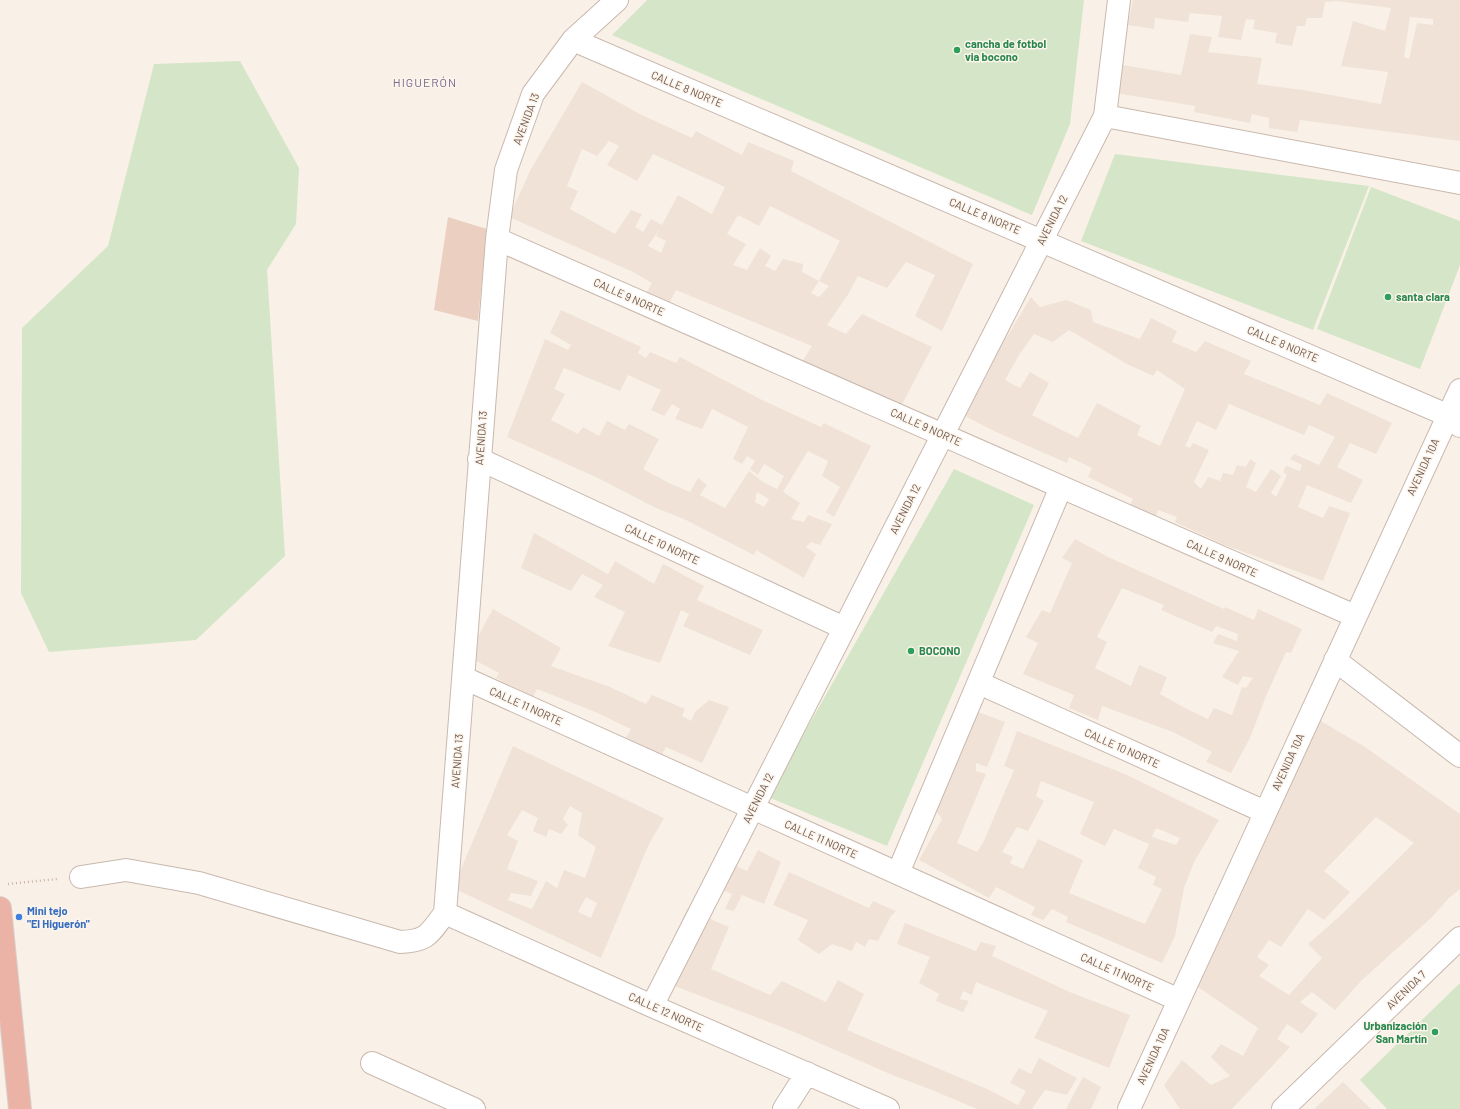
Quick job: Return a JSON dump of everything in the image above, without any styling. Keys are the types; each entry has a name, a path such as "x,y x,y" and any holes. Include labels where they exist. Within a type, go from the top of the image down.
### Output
{"highway":[{"path":"0,908 20,1109"}],"street":[{"name":"AVENIDA 13","path":"446,913 479,459 497,239 506,170 533,94 573,40 618,0"},
{"name":"AVENIDA 12","path":"652,1006 1105,116 1119,0"},
{"name":"CALLE 8 NORTE","path":"573,40 1042,240 1454,420"},
{"path":"1105,116 1460,183"},
{"name":"CALLE 9 NORTE","path":"497,239 1355,616"},
{"name":"AVENIDA 10A","path":"1129,1109 1355,616 1454,420 1460,390"},
{"name":"CALLE 10 NORTE","path":"479,459 844,628"},
{"path":"898,873 1061,487"},
{"path":"1335,660 1460,756"},
{"name":"CALLE 11 NORTE","path":"464,678 1179,1000"},
{"name":"CALLE 10 NORTE","path":"979,683 1265,812"},
{"path":"81,877 126,870 199,883 400,942 416,941 428,934 446,913"},
{"name":"CALLE 12 NORTE","path":"446,913 652,1006 888,1109"},
{"name":"AVENIDA 7","path":"1283,1109 1460,938"},
{"path":"372,1063 474,1109"},
{"path":"784,1109 807,1073"}],"path":[{"path":"0,885 81,877"}],"shaded area":[{"path":"1133,0 1460,0 1460,141 1300,120 1297,132 1269,128 1269,118 1252,114 1250,123 1194,112 1195,106 1115,93 1123,65 1181,75 1190,34 1212,37 1208,52 1262,58 1257,84 1303,90 1381,104 1388,72 1341,66 1353,21 1385,31 1391,8 1336,1 1325,2 1322,18 1307,18 1305,26 1297,26 1292,46 1275,43 1277,33 1253,29 1255,20 1246,19 1241,40 1218,37 1222,16 1190,13 1188,22 1155,18 1154,29 1128,25","holes":["1410,17 1433,19 1433,25 1417,23 1409,59 1404,57"]},
{"path":"582,82 640,114 692,138 696,131 742,155 748,142 794,161 791,171 973,264 942,331 915,316 935,275 906,262 887,288 858,276 849,293 827,325 846,334 862,314 932,347 898,412 802,362 812,346 676,290 669,304 646,293 652,283 633,272 509,217 531,169","holes":["609,141 619,146 607,165 637,181 653,154 725,187 712,214 678,195 662,225 651,219 643,232 635,227 642,214 631,210 615,234 570,209 578,191 567,186 582,149 597,156","770,206 840,241 819,281 802,272 803,264 783,259 775,271 765,266 771,256 760,248 747,270 733,265 746,244 727,234 738,215 759,226","659,230 656,236 666,241 661,253 648,246","819,281 829,286 819,297 811,293"]},
{"path":"1031,297 1040,307 1066,300 1091,310 1093,322 1140,339 1151,318 1177,331 1172,342 1196,352 1205,341 1251,361 1244,374 1320,405 1327,393 1392,423 1376,454 1350,443 1337,467 1363,480 1351,503 1307,485 1298,507 1323,518 1329,506 1350,513 1323,581 1222,544 1175,522 1177,517 1158,510 1156,516 1130,505 1133,499 1088,477 1092,468 1069,457 1067,463 994,431 963,415 983,383 1000,348","holes":["1069,330 1127,364 1153,376 1157,370 1185,389 1160,446 1137,435 1141,426 1097,403 1078,438 1032,415 1049,383 1030,372 1020,388 1005,380 1019,355 1034,334 1053,342","1229,404 1304,435 1309,425 1335,437 1319,465 1294,454 1290,459 1302,465 1300,471 1286,466 1283,472 1287,475 1276,497 1271,493 1281,476 1271,469 1256,492 1246,487 1256,463 1250,459 1246,467 1237,465 1233,475 1223,473 1220,481 1208,477 1201,489 1194,482 1209,450 1193,443 1190,448 1185,446 1197,421 1216,430"]},
{"path":"561,310 641,347 638,353 646,358 650,352 676,363 680,357 762,400 821,427 824,423 871,446 834,517 826,512 840,487 822,476 828,461 808,451 783,492 800,503 791,519 804,522 808,515 832,524 820,545 811,542 806,547 816,554 804,578 756,550 754,555 684,519 656,508 598,478 507,437 545,339 568,350 571,345 550,333","holes":["564,368 620,391 628,375 661,390 651,410 664,416 672,404 680,409 675,419 702,429 712,409 748,427 733,459 742,464 747,456 755,461 750,469 758,475 764,464 784,476 777,489 763,482 749,471 725,508 700,495 707,485 698,478 690,492 669,483 643,469 659,439 629,424 625,430 607,421 599,436 583,427 578,434 551,420 565,394 554,389","757,492 769,499 764,507 755,502"]},
{"path":"534,533 608,574 615,561 654,584 663,564 704,586 697,600 763,630 750,655 683,626 689,614 681,610 660,663 608,646 625,612 594,597 603,585 582,574 571,591 521,568"},
{"path":"1075,539 1108,557 1224,609 1225,607 1254,620 1258,609 1302,629 1291,653 1286,652 1266,696 1250,738 1231,773 1206,762 1212,752 1173,732 1102,706 1098,720 1069,708 1074,695 1023,674 1038,643 1026,637 1042,610 1050,613 1072,563 1062,558","holes":["1122,588 1164,605 1161,610 1212,632 1216,626 1238,634 1237,641 1218,634 1213,643 1239,651 1222,677 1238,685 1243,676 1253,678 1246,688 1242,687 1232,715 1214,708 1208,719 1185,708 1160,694 1167,677 1139,665 1131,686 1095,668 1107,642 1097,637"]},
{"path":"493,609 561,648 551,666 610,687 646,704 652,695 685,709 682,716 691,721 695,712 709,700 729,707 702,763 666,747 661,756 626,738 631,729 593,711 537,689 533,697 496,678 499,673 467,656"},
{"path":"978,712 1005,722 987,767 976,763 976,771 986,774 957,843 977,852 983,843 1014,770 1004,766 1017,731 1127,775 1219,820 1194,862 1184,888 1175,936 1162,963 1066,922 1068,917 1052,909 1043,920 1031,915 1035,907 996,887 989,898 919,860 942,819 936,811","holes":["1041,781 1094,802 1080,834 1105,846 1114,829 1149,844 1138,868 1156,877 1153,885 1162,889 1145,924 1069,893 1083,860 1038,839 1023,869 1010,863 1013,857 1002,852 1017,827 1028,831 1044,801 1036,796","1156,828 1180,838 1176,845 1152,837"]},
{"path":"1319,720 1365,747 1460,814 1460,889 1449,898 1432,917 1362,980 1335,1010 1312,992 1300,1002 1318,1014 1302,1034 1287,1024 1277,1039 1290,1047 1232,1109 1180,1109 1164,1085 1182,1060 1211,1085 1230,1076 1211,1057 1221,1044 1243,1056 1258,1028 1198,987 1232,914 1249,865 1275,819 1296,764","holes":["1376,817 1414,843 1339,917 1308,944 1322,958 1289,995 1259,976 1269,965 1257,957 1269,940 1281,947 1308,909 1324,920 1350,892 1324,871"]},
{"path":"513,746 664,818 649,844 601,958 453,888","holes":["570,806 582,813 578,835 596,847 585,878 564,870 557,888 546,881 532,909 508,900 511,893 531,896 538,881 507,869 518,841 507,835 522,810 538,818 533,831 546,837 549,829 561,834 568,825 563,819","586,897 597,903 591,918 578,912"]},
{"path":"758,850 781,862 764,904 742,895 734,911 725,909 732,894 711,885 725,861 747,871"},
{"path":"789,872 869,908 873,901 896,911 891,916 878,941 869,939 865,947 856,942 852,951 832,944 819,954 798,940 808,920 773,905"},
{"path":"687,909 729,927 711,969 770,995 782,981 826,1002 838,980 864,994 847,1030 987,1089 1018,1105 1026,1091 1010,1083 1019,1068 1031,1074 1039,1058 1077,1078 1067,1095 1045,1090 1032,1109 977,1109 890,1074 792,1031 672,985 688,959 668,950"},
{"path":"905,923 976,951 981,942 996,946 992,956 1072,993 1130,1015 1109,1068 1034,1038 1048,1011 976,982 972,995 963,991 960,999 969,1001 963,1012 936,1001 939,994 919,983 930,957 897,944"},
{"path":"1083,1077 1101,1087 1091,1109 1066,1109"},
{"path":"1343,1082 1371,1109 1314,1109"}],"green space":[{"path":"647,0 1084,0 1070,124 1032,215 612,35"},
{"path":"240,61 299,168 296,224 267,270 285,556 196,640 49,652 21,593 22,328 108,246 154,64"},
{"path":"1115,154 1369,186 1313,330 1081,241"},
{"name":"santa clara","path":"1371,187 1460,221 1460,265 1420,369 1317,329"},
{"name":"BOCONO","path":"954,469 1034,505 887,846 768,797"},
{"name":"Urbanización San Martín","path":"1460,983 1460,1109 1387,1109 1360,1080"}],"building":[{"path":"448,217 487,229 478,321 434,310"}],"place":[{"name":"cancha de fotbol via bocono","path":"957,50"},
{"name":"santa clara","path":"1388,297"},
{"name":"BOCONO","path":"911,651"},
{"name":"Mini tejo \"El Higuerón\"","path":"19,917"},
{"name":"Urbanización San Martín","path":"1435,1032"}],"district":[{"name":"HIGUERÓN","path":"425,83"}]}
